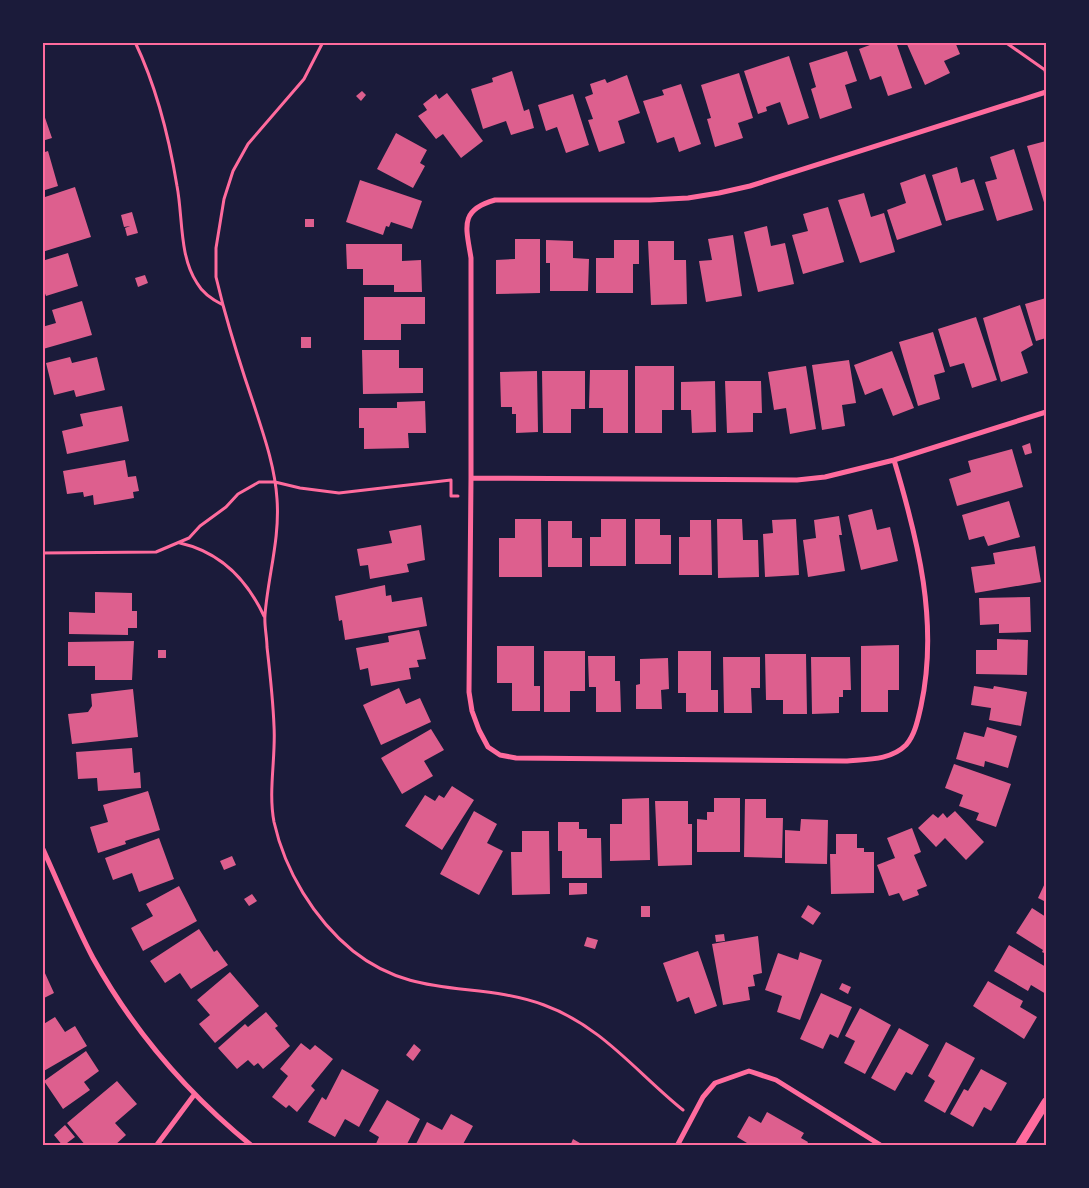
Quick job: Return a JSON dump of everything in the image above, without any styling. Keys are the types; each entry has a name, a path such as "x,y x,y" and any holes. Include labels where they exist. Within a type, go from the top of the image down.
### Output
{"street":[{"path":"894,460 921,561 927,608 928,650 923,694 916,726 906,744 893,754 876,758 845,761 516,758 500,755 488,747 479,730 470,692 470,258 465,224 470,214 480,204 496,200 650,200 688,198 719,193 759,183 1046,92"},
{"path":"471,478 797,480 825,477 894,460 1046,412"},
{"path":"42,847 70,911 108,983 174,1074 194,1095 252,1146"},
{"path":"677,1146 703,1097 715,1083 730,1076 749,1071 776,1080 882,1146"},
{"path":"156,1146 194,1095"},
{"path":"1019,1146 1046,1102"}],"path":[{"path":"135,42 156,93 168,141 188,265 196,283 209,298 223,305"},
{"path":"323,42 304,79 248,144 233,171 224,199 216,248 216,277 223,305 276,482 276,545 265,617 274,728 274,820 295,879 331,930 354,951 377,967 406,980 437,988 519,997 546,1006 577,1020 622,1053 678,1106"},
{"path":"1005,42 1045,70 1046,76"},
{"path":"42,553 156,552 189,538 200,526 226,507 238,494 259,482 276,482 300,488 339,493 451,480 451,496 471,497"},
{"path":"179,543 202,550 228,567 247,586 265,617"}],"building":[{"path":"878,42 896,42 912,88 888,96 881,76 870,80 859,49"},
{"path":"906,42 955,42 960,54 944,61 950,73 925,85"},
{"path":"847,51 857,81 845,85 852,108 820,119 811,89 816,87 809,63"},
{"path":"789,56 809,118 788,125 780,102 766,107 767,111 758,114 744,71"},
{"path":"512,71 524,111 529,109 534,128 511,135 506,121 483,129 471,89 493,82 492,78"},
{"path":"739,73 753,118 738,123 743,138 715,147 707,119 711,118 701,85"},
{"path":"627,75 640,113 618,121 625,143 599,152 588,120 593,119 585,97 593,94 590,84 605,79 607,83"},
{"path":"681,84 701,144 679,152 674,137 657,143 643,101 664,95 662,90"},
{"path":"362,91 366,95 361,101 356,96"},
{"path":"447,93 483,141 461,158 443,134 436,139 418,116 427,110 423,104 436,94 439,99"},
{"path":"573,94 589,145 566,153 557,127 546,131 538,105"},
{"path":"42,109 52,138 42,141"},
{"path":"396,133 427,150 420,163 425,166 413,188 377,169"},
{"path":"1046,141 1046,209 1027,146"},
{"path":"1014,149 1033,210 997,221 985,182 997,179 990,157"},
{"path":"48,151 58,186 42,191 42,153"},
{"path":"957,167 961,183 974,179 984,210 946,221 932,175"},
{"path":"925,174 942,225 897,240 887,210 906,203 900,183"},
{"path":"360,180 422,201 412,229 391,222 389,227 386,226 383,235 346,222"},
{"path":"75,187 91,237 42,252 42,198"},
{"path":"864,193 871,217 884,213 895,252 860,263 838,200"},
{"path":"828,207 844,262 803,274 792,235 808,231 803,214"},
{"path":"132,212 138,233 127,236 125,228 130,226 124,227 121,215"},
{"path":"305,219 314,219 314,227 305,227"},
{"path":"767,226 771,246 785,243 794,284 758,292 744,232"},
{"path":"733,235 742,296 706,302 699,261 712,260 708,239"},
{"path":"515,239 540,239 540,293 496,294 496,260 515,259"},
{"path":"546,240 573,241 573,258 589,259 588,291 550,291 550,263 546,263"},
{"path":"614,240 639,240 639,264 633,264 633,293 596,293 596,258 614,258"},
{"path":"648,241 674,241 674,260 686,260 687,304 651,305"},
{"path":"346,244 402,244 402,261 421,260 422,292 394,292 394,285 363,285 363,269 347,269"},
{"path":"68,253 78,286 46,296 42,286 42,261"},
{"path":"145,275 148,283 138,287 135,278"},
{"path":"364,297 425,297 425,324 401,324 401,340 364,340"},
{"path":"1046,298 1046,338 1036,341 1025,304"},
{"path":"82,301 92,335 43,349 42,327 56,323 52,310"},
{"path":"1020,305 1033,345 1021,352 1028,373 1001,382 983,318"},
{"path":"976,317 997,380 972,388 964,363 950,367 938,329"},
{"path":"933,332 945,372 934,375 940,399 918,406 899,342"},
{"path":"301,337 311,337 311,348 301,348"},
{"path":"362,350 399,350 399,368 423,368 423,393 363,394"},
{"path":"892,351 914,408 893,416 882,388 865,395 854,365"},
{"path":"70,357 72,363 97,357 105,390 76,397 74,390 54,395 46,363"},
{"path":"849,360 856,403 842,405 845,426 822,430 812,365"},
{"path":"635,366 674,366 674,410 662,410 662,433 635,433"},
{"path":"806,366 816,429 790,434 786,408 774,410 768,372"},
{"path":"590,370 628,370 628,433 603,433 603,408 589,408"},
{"path":"537,371 538,432 516,433 516,414 512,414 512,407 501,407 500,372"},
{"path":"542,371 585,371 585,409 571,409 571,433 543,433"},
{"path":"715,381 716,432 692,433 691,410 681,410 681,382"},
{"path":"725,381 761,381 762,413 753,413 753,432 727,433"},
{"path":"425,401 426,433 408,433 409,448 364,449 364,428 359,428 359,408 397,408 397,402"},
{"path":"122,406 129,441 67,454 62,431 83,426 80,414"},
{"path":"1030,443 1032,453 1025,455 1022,446"},
{"path":"1012,449 1023,487 957,506 949,479 971,472 968,461"},
{"path":"125,460 128,477 136,476 139,491 133,492 134,498 94,505 93,495 84,497 83,492 67,494 63,471"},
{"path":"1009,501 1020,537 988,546 984,536 969,540 962,515"},
{"path":"872,509 877,530 890,527 898,561 861,570 848,515"},
{"path":"839,516 842,535 839,535 845,571 808,577 803,540 816,538 814,520"},
{"path":"515,519 541,519 542,577 499,577 499,538 515,538"},
{"path":"601,519 626,519 626,566 590,566 590,537 601,537"},
{"path":"635,519 660,519 660,535 671,535 671,564 635,564"},
{"path":"717,519 742,519 743,540 758,540 759,577 718,578"},
{"path":"796,519 799,575 765,577 763,534 773,533 772,520"},
{"path":"690,520 711,520 712,575 679,575 679,537 690,537"},
{"path":"548,521 572,521 572,538 582,538 582,567 548,567"},
{"path":"421,525 425,560 407,564 409,572 370,579 368,565 360,566 357,549 392,543 389,531"},
{"path":"1035,546 1041,582 975,593 971,567 995,564 993,553"},
{"path":"385,585 386,596 391,595 392,602 422,597 427,626 345,640 342,620 339,621 335,596"},
{"path":"95,592 132,593 132,611 137,611 137,628 128,628 128,635 69,634 69,612 95,613"},
{"path":"1030,597 1031,632 999,633 999,624 980,625 979,598"},
{"path":"419,630 426,659 417,660 419,667 409,668 411,679 371,686 368,668 360,670 356,648 389,642 388,636"},
{"path":"997,639 1028,640 1027,675 976,674 976,650 997,650"},
{"path":"134,641 132,680 95,680 95,666 68,666 68,642"},
{"path":"899,645 899,690 888,690 888,712 861,712 861,646"},
{"path":"497,646 534,646 534,686 540,686 540,711 512,711 512,683 497,683"},
{"path":"158,650 166,650 166,658 158,658"},
{"path":"544,651 585,651 585,691 570,691 570,712 544,712"},
{"path":"678,651 711,651 711,690 718,690 718,712 686,712 686,693 678,693"},
{"path":"765,654 806,654 807,714 783,714 783,700 766,700"},
{"path":"588,656 615,656 615,681 620,681 621,712 596,712 596,687 589,687"},
{"path":"723,657 760,657 760,688 751,688 752,713 724,713"},
{"path":"811,657 850,657 851,690 843,690 843,697 839,697 839,713 812,714"},
{"path":"668,658 669,689 661,690 662,709 636,709 636,685 640,684 640,659"},
{"path":"974,686 993,689 994,686 1027,692 1021,726 989,720 991,708 971,705"},
{"path":"399,688 406,704 420,698 431,722 381,745 363,705"},
{"path":"133,689 138,737 72,744 68,714 88,712 92,706 91,694"},
{"path":"987,727 1017,736 1008,768 985,761 984,767 956,759 964,732 984,737"},
{"path":"431,729 444,750 424,761 433,776 402,794 381,758"},
{"path":"132,748 134,773 140,772 141,788 98,791 97,778 78,779 76,752"},
{"path":"954,764 1011,784 996,827 976,820 979,813 959,806 963,795 945,788"},
{"path":"452,786 474,800 442,850 405,826 425,795 435,801 439,795 444,798"},
{"path":"148,791 160,830 125,841 126,844 98,853 90,827 108,822 103,805"},
{"path":"649,798 650,860 610,861 610,824 622,824 622,799"},
{"path":"714,798 740,798 740,852 697,852 697,819 707,820 707,812 714,812"},
{"path":"745,799 766,799 766,818 783,818 782,858 744,857"},
{"path":"655,801 688,801 688,824 692,824 692,865 658,866"},
{"path":"474,811 497,824 487,843 503,851 479,895 440,874"},
{"path":"955,811 984,842 966,860 945,838 936,847 918,828 933,814 938,818 943,813 947,818"},
{"path":"801,819 828,820 827,864 785,863 785,830 800,831"},
{"path":"558,822 579,822 579,829 587,829 587,838 601,838 602,878 562,878 562,851 558,851"},
{"path":"912,828 921,852 914,855 927,886 917,890 919,895 903,901 899,893 889,896 877,865 895,858 887,838"},
{"path":"522,831 549,831 550,894 512,895 511,852 522,852"},
{"path":"836,834 857,834 857,848 864,848 864,852 874,852 874,893 831,894 830,854 836,854"},
{"path":"159,838 174,879 139,892 132,873 113,880 105,858"},
{"path":"232,856 236,865 224,870 220,861"},
{"path":"1046,881 1046,902 1038,898"},
{"path":"569,883 587,883 587,894 569,895"},
{"path":"179,886 197,921 143,951 131,928 153,916 146,904"},
{"path":"252,894 257,901 249,906 244,899"},
{"path":"808,905 821,913 813,925 801,917"},
{"path":"641,906 650,906 650,917 641,917"},
{"path":"1032,908 1046,917 1046,954 1042,952 1043,950 1016,933"},
{"path":"199,929 214,952 217,950 228,965 191,989 180,973 165,983 150,961"},
{"path":"724,934 725,941 716,942 715,935"},
{"path":"758,936 762,973 753,975 755,986 748,987 750,1000 723,1005 712,944"},
{"path":"587,937 598,940 595,949 584,946"},
{"path":"1009,945 1046,967 1046,994 1031,985 1028,991 994,971"},
{"path":"698,951 717,1006 695,1014 689,997 677,1002 663,963"},
{"path":"800,952 822,960 800,1020 777,1012 782,996 765,990 778,953 798,960"},
{"path":"44,971 54,993 42,999 42,972"},
{"path":"230,972 259,1006 215,1043 199,1024 210,1015 197,1000"},
{"path":"988,981 1023,1001 1020,1007 1037,1017 1024,1039 973,1006"},
{"path":"842,983 851,987 848,994 839,989"},
{"path":"821,993 852,1007 838,1038 830,1034 823,1049 800,1039"},
{"path":"860,1008 891,1025 865,1074 844,1063 855,1041 845,1036"},
{"path":"266,1012 278,1026 275,1028 290,1046 263,1069 258,1063 254,1066 248,1060 237,1069 218,1048 245,1024 248,1027"},
{"path":"55,1017 65,1032 75,1026 87,1046 42,1072 42,1025"},
{"path":"899,1028 929,1045 912,1075 906,1072 895,1091 871,1078"},
{"path":"946,1042 975,1058 945,1113 924,1101 935,1081 928,1076"},
{"path":"301,1043 310,1050 315,1045 333,1059 311,1086 315,1090 297,1112 289,1105 286,1108 272,1097 288,1076 280,1069"},
{"path":"414,1044 421,1050 413,1061 406,1055"},
{"path":"86,1051 99,1071 84,1082 90,1090 63,1109 44,1081"},
{"path":"342,1069 379,1090 359,1127 345,1119 335,1137 308,1122 322,1097 326,1100"},
{"path":"981,1069 1007,1083 991,1111 984,1107 973,1127 950,1114 964,1089 968,1091"},
{"path":"117,1081 137,1104 115,1123 126,1135 114,1146 86,1146 67,1123"},
{"path":"387,1100 420,1119 406,1146 375,1146 379,1137 369,1131"},
{"path":"767,1112 804,1133 801,1138 808,1142 806,1146 752,1146 737,1137 749,1116 761,1123"},
{"path":"451,1114 473,1126 462,1146 415,1146 427,1122 442,1130"},
{"path":"65,1125 75,1137 63,1146 54,1135"},
{"path":"573,1139 585,1146 570,1146"}]}
